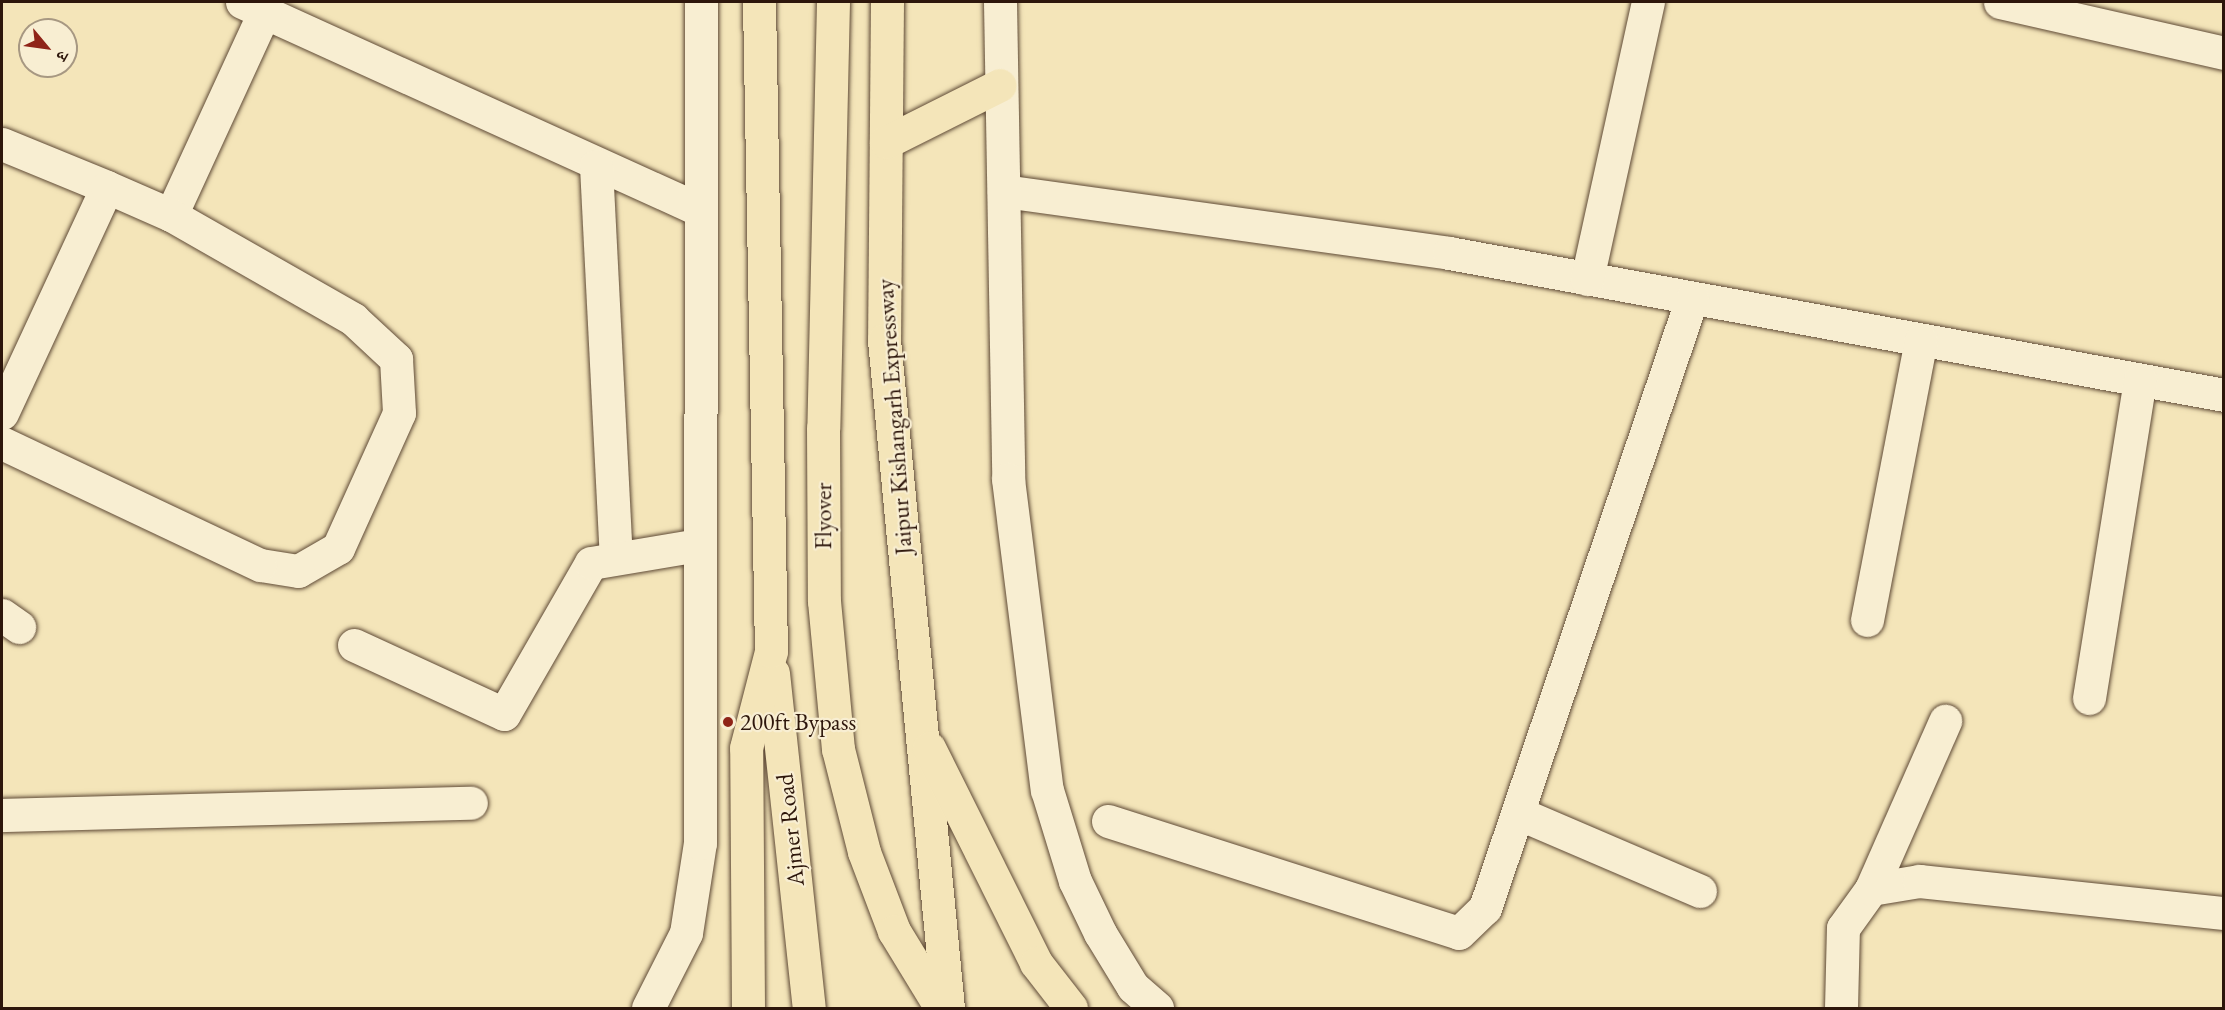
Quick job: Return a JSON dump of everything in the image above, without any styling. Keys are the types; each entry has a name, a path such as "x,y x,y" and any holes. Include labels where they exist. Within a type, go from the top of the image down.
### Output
{"highway":[{"path":"748,1008 746,748 771,651 759,2"},
{"name":"Flyover","path":"833,2 823,497 824,601 838,749 864,852 894,932 941,1008"},
{"name":"Jaipur Kishangarh Expressway","path":"887,2 884,340 918,725"},
{"path":"886,142 1000,85"},
{"name":"Ajmer Road","path":"771,651 809,1008"},
{"path":"918,725 948,1008"},
{"path":"918,725 1036,963 1071,1008"}],"street":[{"path":"648,1008 686,933 700,843 698,209 701,2"},
{"path":"1000,2 1008,479 1047,790 1075,881 1100,933 1133,987 1157,1008"},
{"path":"1587,279 1648,2"},
{"path":"2000,2 2223,54"},
{"path":"171,214 254,6 596,166 698,209"},
{"path":"2,144 171,214 353,319 396,359 399,413 338,548 298,571 260,564 2,443"},
{"path":"596,166 616,556"},
{"path":"2,413 107,187"},
{"path":"1004,191 1449,253 2223,395"},
{"path":"1108,821 1459,933 1485,908 1692,298"},
{"path":"1867,620 1921,340"},
{"path":"2089,698 2140,380"},
{"path":"354,645 504,714 591,562 616,556 699,545"},
{"path":"1841,1008 1843,928 1871,889 1945,721"},
{"path":"2,815 471,802"},
{"path":"1518,813 1700,891"},
{"path":"1871,889 1919,881 2223,913"}],"place":[{"name":"200ft Bypass","path":"728,722"}]}
